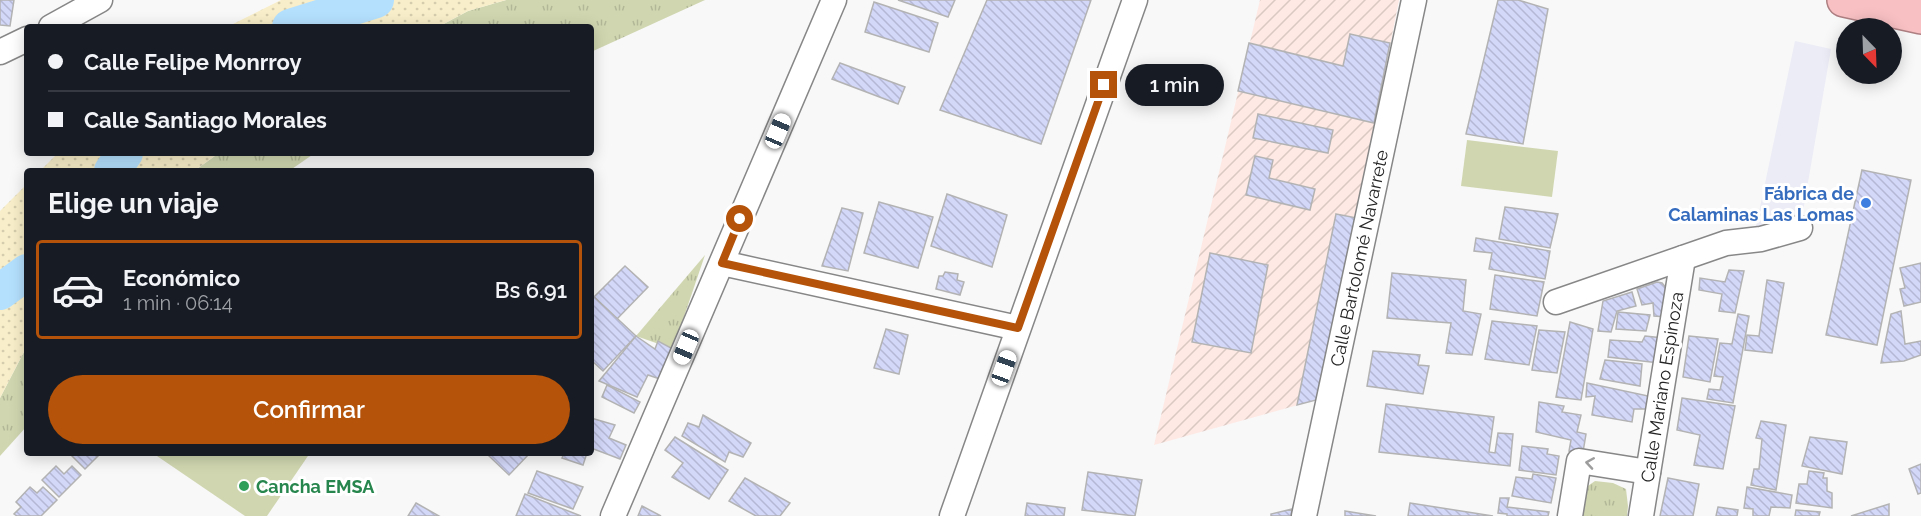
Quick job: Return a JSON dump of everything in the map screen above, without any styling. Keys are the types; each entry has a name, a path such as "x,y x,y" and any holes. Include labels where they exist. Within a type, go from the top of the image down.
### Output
{"highway":[{"path":"1844,0 1921,17"}],"street":[{"path":"56,24 100,0"},
{"path":"613,516 834,0"},
{"path":"952,516 1135,0"},
{"name":"Calle Bartolomé Navarrete","path":"1304,516 1414,0"},
{"path":"0,52 24,40"},
{"path":"1556,302 1726,243 1761,239 1800,228"},
{"name":"Calle Mariano Espinoza","path":"1641,516 1683,258"},
{"path":"722,263 1018,328"},
{"path":"1570,516 1579,461 1648,472"}],"shaded area":[{"path":"1260,0 1399,0 1320,399 1154,445"},
{"path":"1795,41 1831,49 1802,217 1755,231"}],"green space":[{"path":"506,0 705,0 594,51 594,24 444,24 468,11"},
{"path":"1467,140 1558,151 1552,197 1461,186"},
{"path":"215,156 311,156 293,168 198,168"},
{"path":"705,255 673,349 636,336"},
{"path":"24,352 24,429 0,456 0,398"},
{"name":"Cancha EMSA","path":"157,456 308,456 267,516 245,516"},
{"path":"1595,481 1613,483 1626,489 1627,516 1580,516 1585,488"}],"sand":[{"path":"281,0 506,0 468,11 444,24 233,24"},
{"path":"55,156 215,156 198,168 43,168"},
{"path":"24,187 24,352 0,398 0,211"}],"building":[{"path":"0,0 14,0 10,26 0,25"},
{"path":"898,0 955,0 948,17"},
{"path":"987,0 1091,0 1041,144 940,110"},
{"path":"1498,0 1518,0 1548,9 1523,144 1466,134"},
{"path":"874,2 938,23 929,52 865,32"},
{"path":"1350,34 1390,43 1374,123 1238,91 1249,43 1343,66"},
{"path":"840,63 905,87 898,104 832,79"},
{"path":"1258,114 1333,130 1328,153 1253,138"},
{"path":"1255,156 1273,160 1269,178 1315,189 1310,210 1246,195"},
{"path":"1862,170 1911,180 1877,345 1826,335"},
{"path":"947,194 1007,215 992,267 931,246"},
{"path":"879,202 933,217 918,268 864,253"},
{"path":"1505,207 1558,214 1550,248 1499,239"},
{"path":"842,208 863,213 848,271 822,266"},
{"path":"1336,214 1357,218 1320,399 1297,405"},
{"path":"1476,238 1550,251 1545,279 1489,269 1492,253 1474,251"},
{"path":"1210,253 1268,265 1251,353 1192,342"},
{"path":"1921,263 1921,302 1904,306 1900,289 1905,288 1900,268"},
{"path":"625,266 648,287 617,319 594,297"},
{"path":"1729,270 1744,271 1735,313 1719,311 1722,294 1699,290 1700,278 1725,282"},
{"path":"945,272 958,274 957,280 964,282 960,295 936,289 939,276 943,276"},
{"path":"1392,273 1466,280 1463,311 1481,314 1472,355 1446,353 1451,323 1387,318"},
{"path":"1495,275 1544,282 1537,316 1490,309"},
{"path":"1767,280 1784,283 1772,353 1745,350 1747,335 1759,336"},
{"path":"1657,282 1662,283 1668,290 1667,317 1654,316 1653,303 1642,305 1637,289"},
{"path":"1632,292 1636,306 1617,311 1611,332 1598,331 1603,301"},
{"path":"594,297 636,336 603,371 594,363"},
{"path":"1901,311 1905,344 1921,341 1921,355 1904,361 1881,363 1891,314"},
{"path":"1618,312 1650,315 1646,331 1616,329"},
{"path":"1738,314 1749,316 1733,403 1707,399 1709,389 1720,390 1723,377 1714,376 1720,343 1732,344"},
{"path":"1492,321 1537,326 1529,365 1485,359"},
{"path":"1570,322 1593,329 1581,400 1556,397"},
{"path":"886,329 908,335 899,374 874,368"},
{"path":"1539,330 1565,332 1557,373 1532,370"},
{"path":"636,336 655,349 658,341 673,349 660,379 648,375 637,397 599,381"},
{"path":"1645,336 1663,338 1659,363 1608,357 1610,340 1642,342"},
{"path":"1689,336 1718,339 1710,382 1683,377"},
{"path":"1373,351 1420,355 1418,365 1429,366 1423,394 1367,386"},
{"path":"1605,360 1642,364 1640,386 1600,379"},
{"path":"1587,383 1653,397 1650,409 1634,409 1632,422 1592,415 1595,396 1586,397"},
{"path":"607,385 640,402 634,413 602,397"},
{"path":"1682,398 1735,406 1723,469 1694,465 1700,435 1677,430"},
{"path":"1539,402 1564,406 1562,412 1581,415 1577,432 1586,434 1583,452 1569,451 1571,440 1536,432"},
{"path":"1386,404 1494,417 1489,452 1495,453 1498,433 1513,434 1510,466 1379,452"},
{"path":"703,415 751,443 743,457 729,452 725,462 682,436 688,423 699,427"},
{"path":"594,419 615,425 609,438 626,445 620,459 594,449"},
{"path":"1761,421 1786,425 1776,490 1751,485 1754,469 1759,469 1762,439 1756,438"},
{"path":"675,437 728,470 709,499 672,477 683,463 665,450"},
{"path":"1810,437 1847,442 1842,474 1802,466"},
{"path":"1522,446 1548,449 1547,454 1559,456 1556,475 1519,470"},
{"path":"72,456 98,456 85,469"},
{"path":"489,456 527,456 509,475"},
{"path":"563,456 586,456 583,465 562,458"},
{"path":"1921,464 1921,493 1918,494 1909,469"},
{"path":"56,466 64,474 72,466 81,475 59,497 42,480"},
{"path":"537,471 583,487 573,509 528,493"},
{"path":"1809,471 1824,473 1823,478 1827,478 1827,491 1832,493 1832,508 1796,503 1799,484 1807,484"},
{"path":"1088,472 1142,480 1135,516 1082,510"},
{"path":"1533,474 1556,478 1551,503 1512,496 1516,477 1532,479"},
{"path":"745,478 790,503 780,516 756,516 729,501"},
{"path":"1668,478 1699,484 1693,516 1660,516"},
{"path":"30,487 37,493 43,487 57,500 41,516 17,516 14,514 21,507 16,502"},
{"path":"1747,487 1792,495 1790,508 1771,507 1769,516 1753,516 1753,509 1744,508"},
{"path":"525,494 581,516 516,516"},
{"path":"1500,498 1509,498 1507,507 1549,512 1548,516 1507,516 1507,514 1498,513"},
{"path":"416,503 439,516 408,516"},
{"path":"1027,503 1065,508 1064,516 1025,516"},
{"path":"1410,503 1493,516 1408,516"},
{"path":"1889,504 1889,516 1851,516"},
{"path":"642,506 661,516 638,516"},
{"path":"1718,507 1738,510 1737,516 1716,516"},
{"path":"1292,509 1291,516 1271,516 1271,514"},
{"path":"1796,510 1820,512 1819,516 1795,516"},
{"path":"1345,511 1376,516 1345,516"}],"waterway":[{"path":"300,24 376,0"},
{"path":"114,168 123,156"},
{"path":"0,292 24,274"}],"place":[{"name":"Fábrica de Calaminas Las Lomas","path":"1866,203"},
{"name":"Cancha EMSA","path":"244,486"}],"route":[{"path":"740,219 722,263 1018,328 1104,85"}]}
